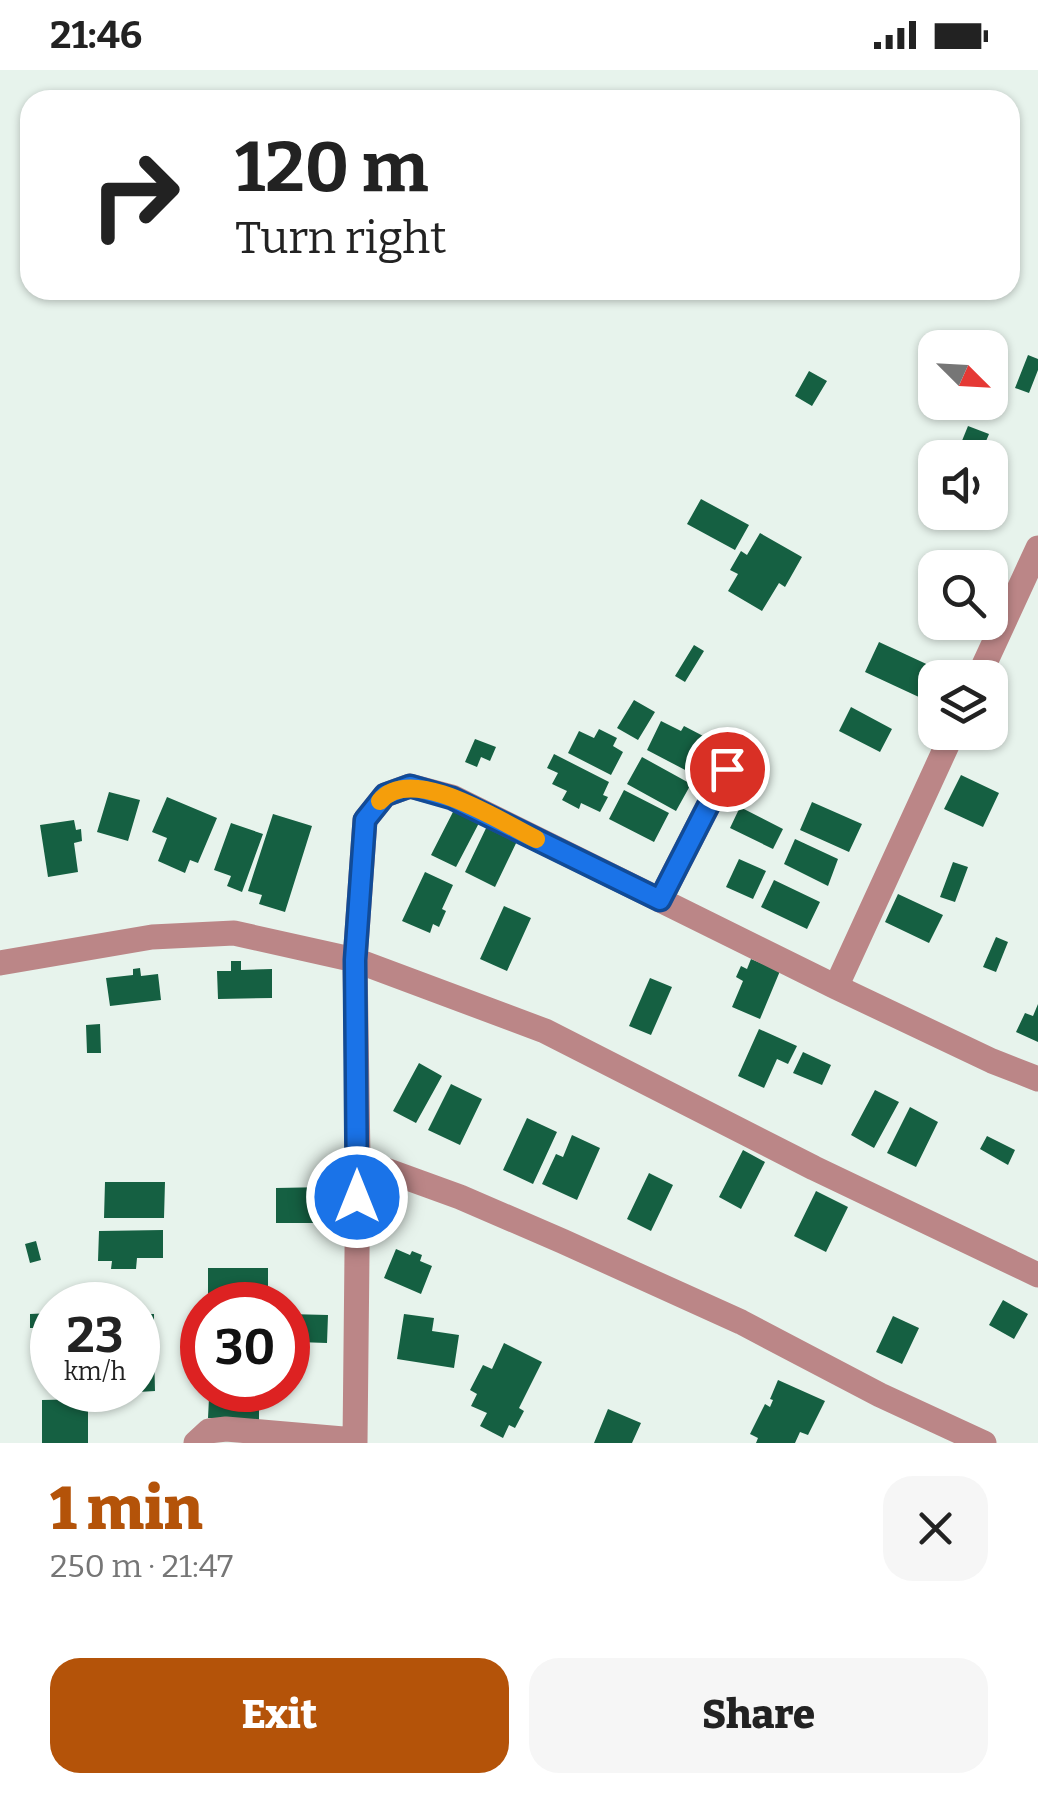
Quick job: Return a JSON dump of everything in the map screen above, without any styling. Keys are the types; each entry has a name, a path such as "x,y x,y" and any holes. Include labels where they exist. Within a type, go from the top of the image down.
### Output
{"street":[{"path":"986,660 1038,548"},
{"path":"836,987 945,750"},
{"path":"660,900 727,769"},
{"path":"196,1443 209,1431 226,1429 355,1442 355,960 365,820 385,795 410,786 452,798 836,987 1038,1079"},
{"path":"0,963 152,937 234,934 355,960 545,1031 814,1168 1038,1274"},
{"path":"358,1160 562,1240 741,1322 984,1443"}],"building":[{"path":"1028,355 1038,359 1029,393 1015,388"},
{"path":"809,371 827,381 812,406 795,396"},
{"path":"968,426 989,434 986,440 962,440"},
{"path":"701,499 749,525 735,550 687,524"},
{"path":"760,533 802,557 785,587 779,583 762,611 728,591 738,574 730,570 741,551 747,555"},
{"path":"879,642 918,660 918,697 865,672"},
{"path":"694,645 704,651 685,682 675,676"},
{"path":"634,700 655,712 638,740 617,728"},
{"path":"851,707 892,729 880,752 839,731"},
{"path":"661,721 681,731 684,726 707,738 689,772 647,750"},
{"path":"599,729 617,738 613,746 623,752 611,775 568,753 579,731 594,738"},
{"path":"475,739 496,747 490,761 481,757 477,767 465,762"},
{"path":"554,754 609,782 603,795 608,797 600,812 581,803 579,809 562,800 567,791 552,784 558,773 547,768"},
{"path":"642,757 691,784 676,811 627,784"},
{"path":"961,775 999,793 983,827 944,809"},
{"path":"624,790 669,813 654,842 609,819"},
{"path":"109,792 140,800 128,841 97,832"},
{"path":"167,797 217,818 198,863 190,860 185,873 158,861 167,838 152,832"},
{"path":"812,802 862,824 849,852 800,830"},
{"path":"740,807 783,829 773,849 730,828"},
{"path":"454,810 479,823 456,867 431,855"},
{"path":"273,814 312,826 285,912 259,904 262,895 248,891"},
{"path":"74,820 76,830 81,829 82,841 74,843 78,872 48,877 40,825"},
{"path":"489,822 519,837 495,887 465,872"},
{"path":"231,823 263,834 242,892 227,886 231,876 214,870"},
{"path":"795,839 838,859 828,886 784,864"},
{"path":"739,859 766,871 753,899 726,887"},
{"path":"953,862 968,867 955,902 940,897"},
{"path":"425,872 453,885 439,927 433,924 430,933 402,921"},
{"path":"774,880 820,902 807,929 761,907"},
{"path":"898,894 943,915 929,943 885,922"},
{"path":"504,906 531,918 507,971 480,959"},
{"path":"996,937 1008,942 996,972 983,967"},
{"path":"751,959 780,971 760,1019 732,1007 743,981 736,977 741,966 747,969"},
{"path":"231,961 241,961 241,970 272,969 272,998 218,999 217,971 231,971"},
{"path":"140,968 141,976 158,974 161,1000 110,1006 106,978 133,975 133,969"},
{"path":"650,978 672,987 651,1035 629,1026"},
{"path":"1038,1004 1038,1042 1016,1032 1025,1013 1033,1016"},
{"path":"100,1024 101,1053 87,1053 86,1025"},
{"path":"759,1029 797,1046 788,1064 777,1059 764,1088 738,1076"},
{"path":"803,1052 831,1065 822,1085 793,1073"},
{"path":"419,1063 442,1076 416,1123 393,1111"},
{"path":"451,1084 482,1099 460,1145 428,1130"},
{"path":"875,1090 899,1102 874,1148 851,1135"},
{"path":"910,1107 938,1122 916,1167 887,1153"},
{"path":"527,1118 557,1132 533,1184 503,1170"},
{"path":"572,1135 600,1148 577,1200 542,1184 556,1154 563,1157"},
{"path":"987,1136 1015,1150 1008,1165 980,1149"},
{"path":"743,1150 765,1162 741,1209 719,1197"},
{"path":"649,1173 673,1185 651,1231 627,1219"},
{"path":"105,1182 165,1182 164,1218 104,1218"},
{"path":"328,1187 328,1223 276,1223 276,1188"},
{"path":"816,1191 848,1207 826,1252 794,1236"},
{"path":"163,1230 163,1258 137,1258 136,1269 111,1269 112,1261 98,1261 99,1231"},
{"path":"36,1241 41,1260 30,1263 25,1244"},
{"path":"396,1249 422,1255 420,1261 432,1266 421,1294 384,1278"},
{"path":"208,1268 268,1268 268,1282 208,1282"},
{"path":"1003,1300 1028,1314 1014,1339 989,1325"},
{"path":"404,1314 434,1318 432,1331 459,1335 454,1368 397,1359"},
{"path":"310,1315 328,1315 327,1343 310,1342"},
{"path":"893,1316 919,1328 902,1364 876,1352"},
{"path":"504,1343 542,1362 519,1408 524,1411 515,1428 509,1425 503,1438 480,1426 487,1413 471,1406 477,1394 470,1390 483,1365 492,1369"},
{"path":"778,1380 825,1401 808,1435 800,1432 795,1443 756,1443 758,1438 750,1434 765,1404 770,1407"},
{"path":"608,1409 641,1423 632,1443 594,1443"},
{"path":"42,1412 88,1412 88,1443 42,1443"},
{"path":"208,1412 259,1412 259,1435 221,1418 208,1418"}],"slow traffic":[{"path":"380,801 385,795 410,786 452,798 536,839"}],"route":[{"path":"357,1197 355,960 365,820 385,795 410,786 452,798 660,900 727,769"}]}
